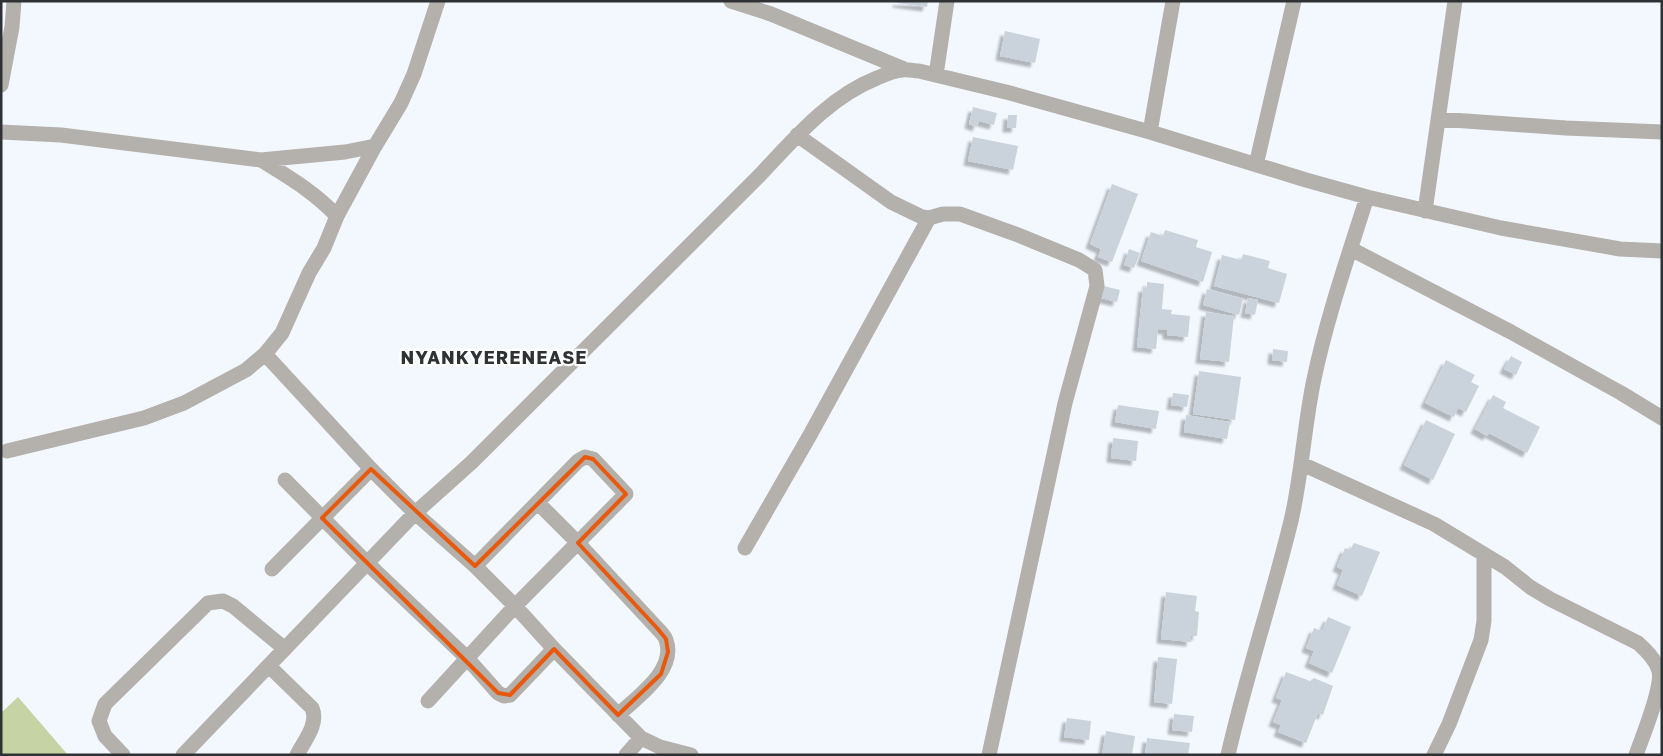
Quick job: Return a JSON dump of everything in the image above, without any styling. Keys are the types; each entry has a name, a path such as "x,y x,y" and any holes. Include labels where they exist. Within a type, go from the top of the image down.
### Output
{"street":[{"path":"1,85 12,27 14,1"},
{"path":"7,451 144,418 184,403 246,370 265,354 282,333 324,248 337,216 401,103 414,74 438,1"},
{"path":"730,1 771,7 904,70 936,74 1010,93 1150,132 1367,197 1501,228 1563,240 1620,248 1662,251"},
{"path":"936,74 947,1"},
{"path":"1150,132 1173,1"},
{"path":"1256,165 1294,1"},
{"path":"1425,211 1455,1"},
{"path":"182,755 368,564 415,513 472,462 759,176 797,135 824,110 858,86 887,74 904,70"},
{"path":"1438,119 1662,132"},
{"path":"1,132 61,135 260,160 344,152 375,146"},
{"path":"797,135 891,202 922,218 943,214 960,214 1079,260 1095,270 1097,286 1065,403 989,755"},
{"path":"260,160 320,198 337,216"},
{"path":"1228,755 1292,518 1314,380 1332,307 1367,197"},
{"path":"745,548 810,435 929,218"},
{"path":"1351,249 1511,332 1662,418"},
{"path":"265,354 371,469 415,513 475,566 641,738 660,747 690,755"},
{"path":"428,701 515,606 626,494 593,459 584,458 578,461 475,566"},
{"path":"1302,464 1434,524 1505,568 1530,587 1558,604 1638,643 1662,649"},
{"path":"272,569 371,469"},
{"path":"285,480 368,564 467,658 498,693 504,696 510,695 554,650"},
{"path":"538,503 578,543 666,639 667,662 661,674 618,715"},
{"path":"1434,755 1449,724 1481,640 1484,621 1484,555"},
{"path":"123,755 105,736 99,721 104,704 208,603 223,600 285,649"},
{"path":"1636,755 1658,690 1659,676 1658,670 1648,652 1638,643"},
{"path":"269,666 314,712 314,722 297,755"},
{"path":"626,755 641,738"}],"highlighted area":[{"path":"585,457 593,459 626,494 578,543 657,628 666,639 668,652 661,674 618,715 554,649 510,695 498,693 322,518 371,469 475,566"}],"green space":[{"path":"18,697 68,755 1,755 1,713"}],"building":[{"path":"897,1 928,1 927,7 897,3"},
{"path":"1005,31 1040,39 1035,63 1000,56"},
{"path":"973,107 997,113 994,125 979,121 977,127 969,124"},
{"path":"1008,115 1017,115 1016,128 1007,128"},
{"path":"973,137 1018,146 1013,170 968,161"},
{"path":"1112,184 1138,194 1112,262 1098,257 1101,249 1090,244"},
{"path":"1165,230 1198,240 1196,247 1212,252 1203,282 1141,261 1151,232 1163,236"},
{"path":"1129,249 1140,253 1134,268 1124,265"},
{"path":"1243,254 1270,261 1268,268 1287,274 1279,303 1214,286 1222,255 1241,260"},
{"path":"1147,282 1164,284 1162,309 1172,310 1171,314 1190,316 1188,337 1167,335 1167,330 1158,329 1156,349 1137,347 1143,287 1147,288"},
{"path":"1104,286 1120,290 1117,302 1101,298"},
{"path":"1207,289 1243,299 1239,315 1203,305"},
{"path":"1248,298 1258,300 1255,315 1245,313"},
{"path":"1206,312 1234,316 1229,362 1200,359"},
{"path":"1273,349 1288,351 1287,362 1272,360"},
{"path":"1511,356 1522,362 1516,375 1504,369"},
{"path":"1446,360 1475,375 1471,382 1479,386 1466,412 1458,408 1454,417 1425,403"},
{"path":"1199,371 1241,377 1235,420 1193,414"},
{"path":"1173,393 1189,395 1187,407 1171,405"},
{"path":"1493,395 1506,402 1503,408 1540,427 1527,453 1489,433 1487,436 1475,429"},
{"path":"1118,405 1159,411 1156,429 1115,422"},
{"path":"1186,415 1230,422 1227,439 1184,432"},
{"path":"1426,420 1455,434 1433,480 1404,465"},
{"path":"1113,438 1138,441 1136,461 1111,458"},
{"path":"1354,543 1380,552 1362,596 1337,585 1343,570 1337,567 1345,548 1350,550"},
{"path":"1166,592 1197,596 1195,611 1199,612 1197,636 1191,636 1191,642 1161,639"},
{"path":"1328,617 1351,627 1332,673 1309,663 1314,651 1306,648 1314,628 1322,631"},
{"path":"1158,657 1177,659 1172,704 1154,702"},
{"path":"1286,672 1310,681 1314,678 1333,686 1323,715 1318,713 1306,743 1278,732 1281,725 1273,722 1282,700 1276,698"},
{"path":"1174,714 1194,716 1192,732 1172,730"},
{"path":"1067,718 1091,721 1089,740 1064,737"},
{"path":"1106,731 1135,736 1132,755 1102,755"},
{"path":"1147,738 1190,743 1188,755 1145,755"}],"district":[{"name":"NYANKYERENEASE","path":"494,357"}]}
